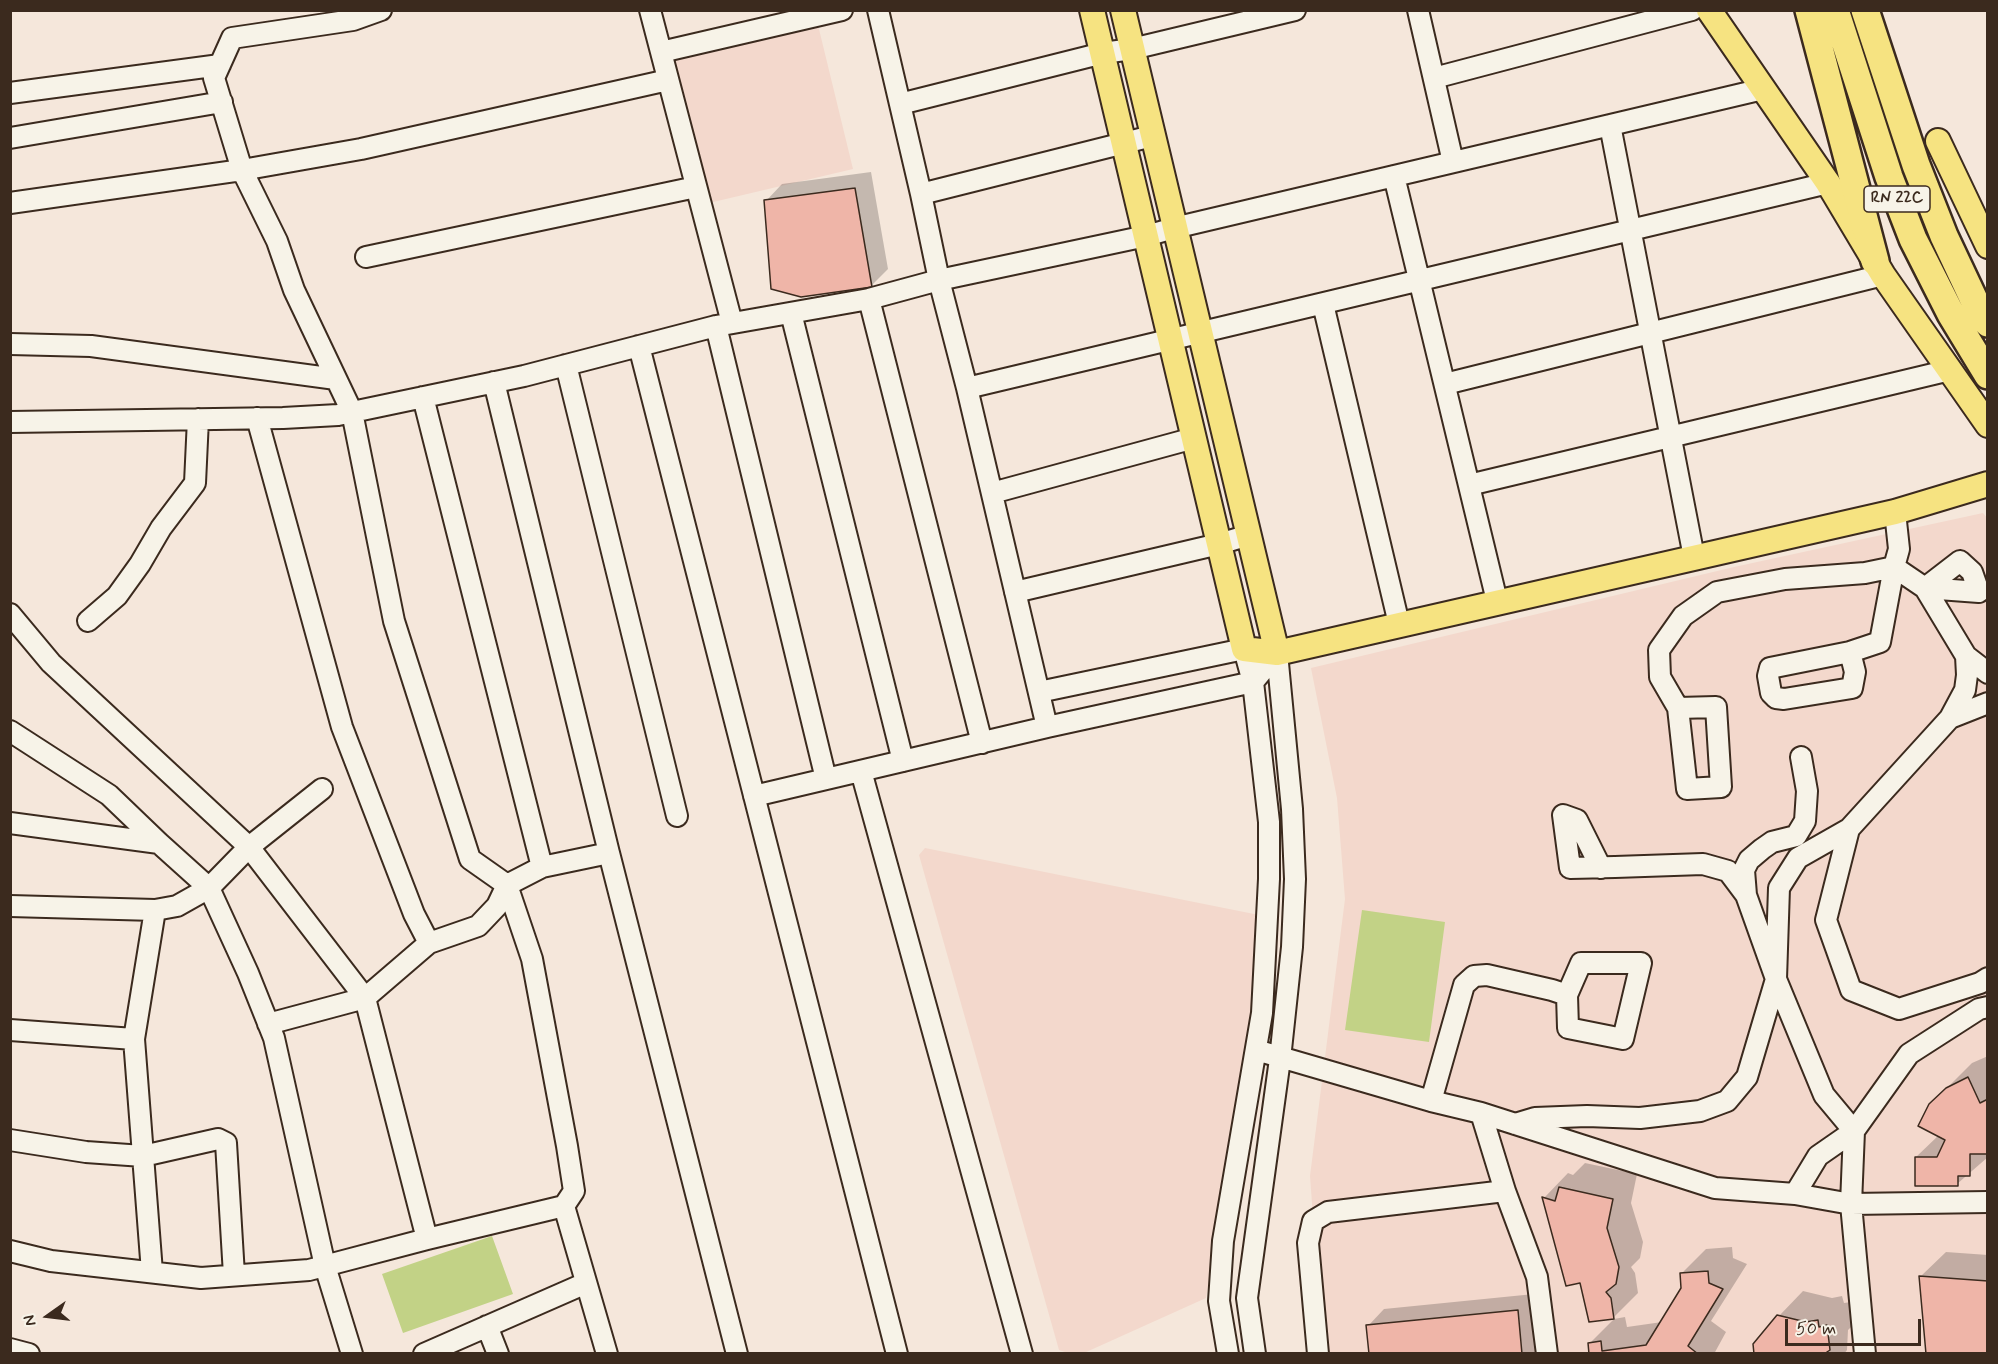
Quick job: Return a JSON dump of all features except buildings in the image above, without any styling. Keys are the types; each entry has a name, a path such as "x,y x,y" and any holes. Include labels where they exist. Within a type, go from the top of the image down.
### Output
{"highway":[{"path":"1809,10 1879,268"},
{"name":"RN 22C","path":"1835,10 1889,177 1912,239 1951,314 1988,375"},
{"name":"RN 22C","path":"1865,10 1916,165 1944,236 1988,323"}],"main road":[{"path":"1092,10 1244,649 1277,653 1895,512 1986,487"},
{"path":"1123,10 1277,653"},
{"path":"1709,10 1828,183 1879,268 1988,425"},
{"path":"1938,141 1988,246"}],"street":[{"path":"10,1251 51,1261 201,1278 309,1270 564,1206 574,1191 531,959 507,885 470,859 394,621 352,412 294,290 277,241 242,170 214,78 232,38 353,20 381,10"},
{"path":"650,10 696,187 724,325 826,779"},
{"path":"661,52 808,14 842,10"},
{"path":"878,10 939,280 967,388 1047,728"},
{"path":"900,104 1102,53 1132,49 1295,10"},
{"path":"1418,10 1453,162"},
{"path":"1434,78 1692,10"},
{"path":"10,93 220,66"},
{"path":"10,203 242,170 361,149 668,80"},
{"path":"10,422 338,415 494,382 724,325 869,300 939,280 1146,236 1763,89"},
{"path":"10,138 222,102"},
{"path":"1610,125 1694,557"},
{"path":"921,194 1152,136"},
{"path":"1394,176 1497,601"},
{"path":"967,388 1828,183"},
{"path":"366,257 696,187"},
{"path":"1444,384 1650,333 1879,268"},
{"path":"869,300 982,742"},
{"path":"1323,304 1399,624"},
{"path":"791,313 903,761"},
{"path":"10,344 91,346 336,379"},
{"path":"639,346 897,1353"},
{"path":"566,365 677,816"},
{"path":"1469,485 1950,370"},
{"path":"494,382 609,853 737,1353"},
{"path":"423,397 542,867"},
{"path":"257,418 342,727 414,914 429,943"},
{"path":"88,621 117,596 140,564 161,528 195,483 198,419"},
{"path":"992,493 1194,438"},
{"path":"1850,652 1880,642 1899,549 1895,512"},
{"path":"1015,592 1249,535"},
{"path":"1678,708 1660,677 1659,650 1683,616 1717,592 1785,579 1865,573 1894,567 1925,588 1966,656 1988,672"},
{"path":"12,619 51,663 249,847 365,998 428,1239"},
{"path":"1038,692 1244,649 1253,682 1269,822 1269,879 1262,1013 1223,1241 1220,1301 1228,1353"},
{"path":"754,796 982,742 1253,682 1277,653"},
{"path":"1256,1353 1246,1298 1280,1059 1292,947 1295,879 1292,809 1277,653"},
{"path":"1513,1124 1535,1118 1667,1117 1700,1111 1727,1101 1747,1077 1776,979 1779,888 1798,858 1849,829 1950,718 1965,690 1966,656"},
{"path":"1950,718 1988,703"},
{"path":"10,731 109,795 209,888 248,973 274,1038 326,1266 352,1353"},
{"path":"1801,757 1807,791 1805,821 1796,836 1772,842 1749,860 1744,870 1746,895 1776,979 1824,1095 1854,1131 1851,1204 1865,1353"},
{"path":"861,771 1022,1353"},
{"path":"10,906 155,910 177,906 209,888 249,847 322,789"},
{"path":"10,824 159,843"},
{"path":"1849,829 1826,920 1851,990 1899,1010 1980,983 1988,978"},
{"path":"268,1024 365,998 429,943 478,926 497,906 507,885 542,867 609,853"},
{"path":"1601,868 1703,864 1728,871 1746,895"},
{"path":"1269,879 1295,879"},
{"path":"152,1272 134,1039 155,910"},
{"path":"1581,963 1641,963 1623,1039 1568,1028 1567,995 1581,963"},
{"path":"1431,1101 1464,985 1474,976 1487,975 1567,995"},
{"path":"1795,1194 1818,1156 1854,1131 1909,1054 1979,1009 1988,1007"},
{"path":"10,1030 134,1039"},
{"path":"1256,1050 1280,1059 1481,1113 1715,1188 1795,1194 1851,1204 1988,1202"},
{"path":"1481,1113 1505,1191 1537,1276 1547,1353"},
{"path":"10,1140 86,1152 143,1156 218,1139 226,1143 234,1275"},
{"path":"1318,1353 1308,1243 1313,1221 1328,1212 1505,1191"},
{"path":"564,1206 607,1353"},
{"path":"424,1353 586,1283"},
{"path":"1220,1301 1246,1298"},
{"path":"487,1326 498,1353"},
{"path":"10,1349 29,1353"}],"shaded area":[{"path":"818,25 853,169 709,203 674,60"},
{"path":"1983,513 1988,519 1987,1353 1323,1353 1310,1176 1345,899 1337,798 1311,668 1734,567"},
{"path":"925,848 1259,915 1253,1021 1206,1298 1084,1353 1068,1353 1059,1350 919,855"}],"green space":[{"path":"1362,910 1445,922 1429,1042 1345,1030"},
{"path":"492,1236 513,1294 403,1333 382,1274"}]}
